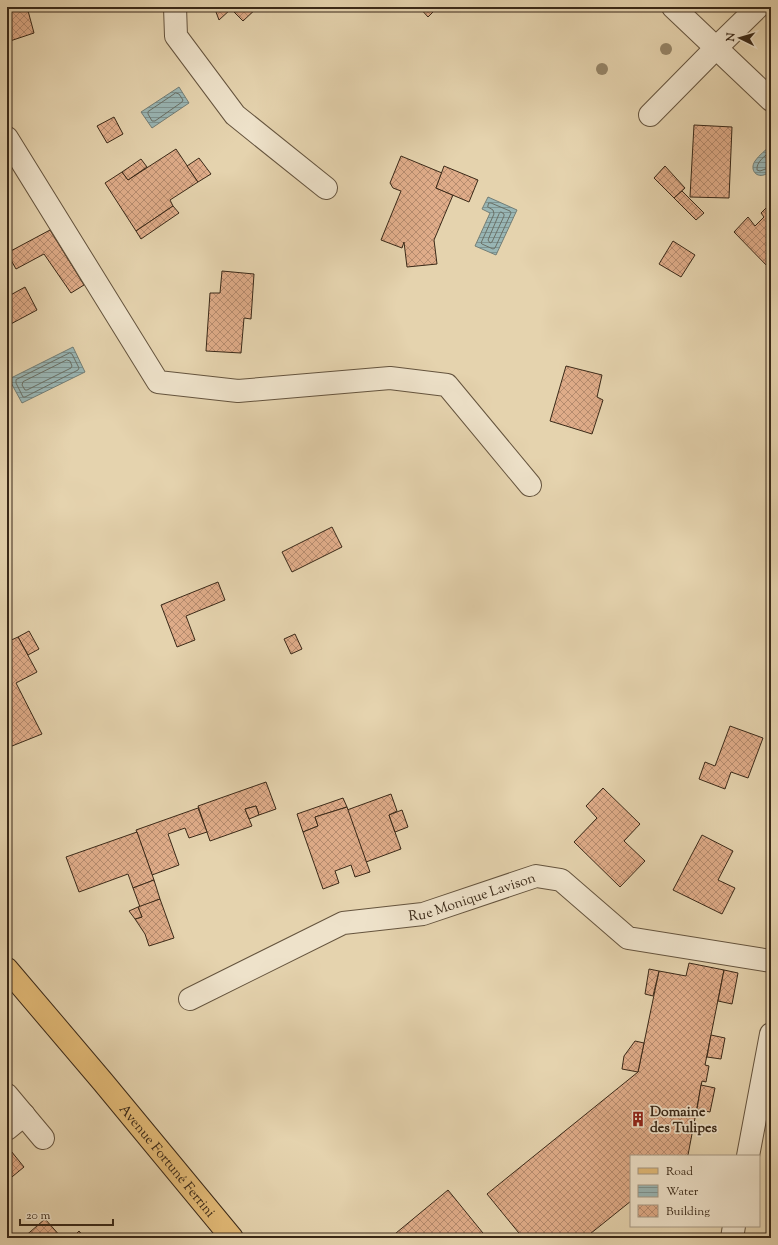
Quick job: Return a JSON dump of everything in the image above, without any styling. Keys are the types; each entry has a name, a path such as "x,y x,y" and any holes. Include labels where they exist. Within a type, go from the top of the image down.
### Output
{"main road":[{"name":"Avenue Fortuné Ferrini","path":"7,960 103,1082"},
{"name":"Avenue Fortuné Ferrini","path":"7,969 232,1238"}],"street":[{"path":"175,7 176,36 235,115 326,188"},
{"path":"673,7 771,100"},
{"path":"650,115 758,7"},
{"path":"7,138 158,382 238,391 390,378 446,385 530,485"},
{"name":"Rue Monique Lavison","path":"190,998 343,923 423,914 536,876 561,880 628,938 771,961"},
{"path":"748,1155 771,1034"},
{"path":"7,1095 43,1138"},
{"path":"7,1130 24,1115"},
{"path":"732,1238 734,1227"}],"water":[{"path":"179,87 189,103 152,128 141,112"},
{"path":"771,145 771,170 767,174 763,175 755,173 753,170 753,164"},
{"path":"488,197 517,210 496,255 475,246 490,213 482,209"},
{"path":"73,347 85,372 22,403 9,379"}],"building":[{"path":"7,7 27,7 34,33 7,42"},
{"path":"221,7 258,7 243,21 231,9 219,20 216,12"},
{"path":"419,7 438,7 428,17"},
{"path":"114,117 123,134 107,143 97,126"},
{"path":"694,125 732,127 729,198 690,197"},
{"path":"176,149 198,182 170,200 173,206 136,231 105,183 122,172 128,180"},
{"path":"401,156 442,173 436,188 453,195 434,240 437,264 407,267 404,242 402,248 381,240 401,191 393,188 390,183"},
{"path":"199,158 211,174 198,182 187,166"},
{"path":"141,159 147,167 128,180 122,172"},
{"path":"444,166 478,180 469,202 436,188"},
{"path":"665,166 685,188 674,198 654,178"},
{"path":"682,191 704,213 696,220 674,198"},
{"path":"771,203 771,270 734,232 748,217 755,226 764,217 761,213"},
{"path":"173,206 179,213 141,239 136,231"},
{"path":"50,230 84,285 71,293 44,254 16,269 7,253"},
{"path":"673,241 695,255 681,277 659,264"},
{"path":"222,271 254,274 251,319 244,318 241,353 206,351 210,293 220,293"},
{"path":"25,287 37,310 7,326 7,297"},
{"path":"566,366 602,375 597,397 603,400 592,434 550,421"},
{"path":"332,527 342,547 292,572 282,552"},
{"path":"218,582 225,600 186,616 195,640 177,647 161,605"},
{"path":"29,631 39,649 28,655 18,637"},
{"path":"295,634 302,649 291,654 284,639"},
{"path":"18,637 37,672 16,683 42,734 7,748 7,642"},
{"path":"730,726 763,738 748,778 731,772 725,789 699,779 705,762 715,766"},
{"path":"266,782 276,809 259,815 256,806 245,809 252,826 210,841 198,806"},
{"path":"603,788 640,824 624,841 645,861 620,887 574,842 597,818 586,806"},
{"path":"391,794 397,811 389,815 401,849 366,862 347,810"},
{"path":"343,798 347,807 315,817 318,826 303,832 297,814"},
{"path":"256,806 259,815 249,819 245,809"},
{"path":"347,807 370,872 355,877 351,865 335,871 339,883 323,889 303,832 318,826 315,817"},
{"path":"198,808 207,832 189,838 185,828 168,834 179,865 152,875 136,830"},
{"path":"402,810 408,827 395,832 389,815"},
{"path":"137,832 154,880 133,888 128,874 79,892 66,857"},
{"path":"702,835 733,851 718,880 735,888 722,914 673,890"},
{"path":"154,880 160,899 140,907 133,888"},
{"path":"160,899 174,938 149,946 145,934 135,919 142,917 138,907"},
{"path":"138,907 142,917 135,919 129,911"},
{"name":"Domaine des Tulipes","path":"689,963 724,970 705,1065 709,1066 706,1082 702,1081 688,1155 630,1155 630,1202 585,1238 523,1238 487,1194 638,1072 659,971 686,976"},
{"path":"649,969 659,971 653,996 645,994"},
{"path":"724,970 738,973 732,1004 718,1001"},
{"path":"711,1035 725,1038 721,1059 707,1057"},
{"path":"635,1041 644,1043 638,1072 622,1069 624,1056"},
{"path":"701,1085 715,1088 710,1112 697,1109"},
{"path":"7,1146 24,1167 7,1181"},
{"path":"448,1190 487,1238 390,1238"},
{"path":"45,1219 62,1238 23,1238"},
{"path":"79,1231 85,1238 72,1238"}],"place":[{"name":"Domaine des Tulipes","path":"638,1119"}]}
